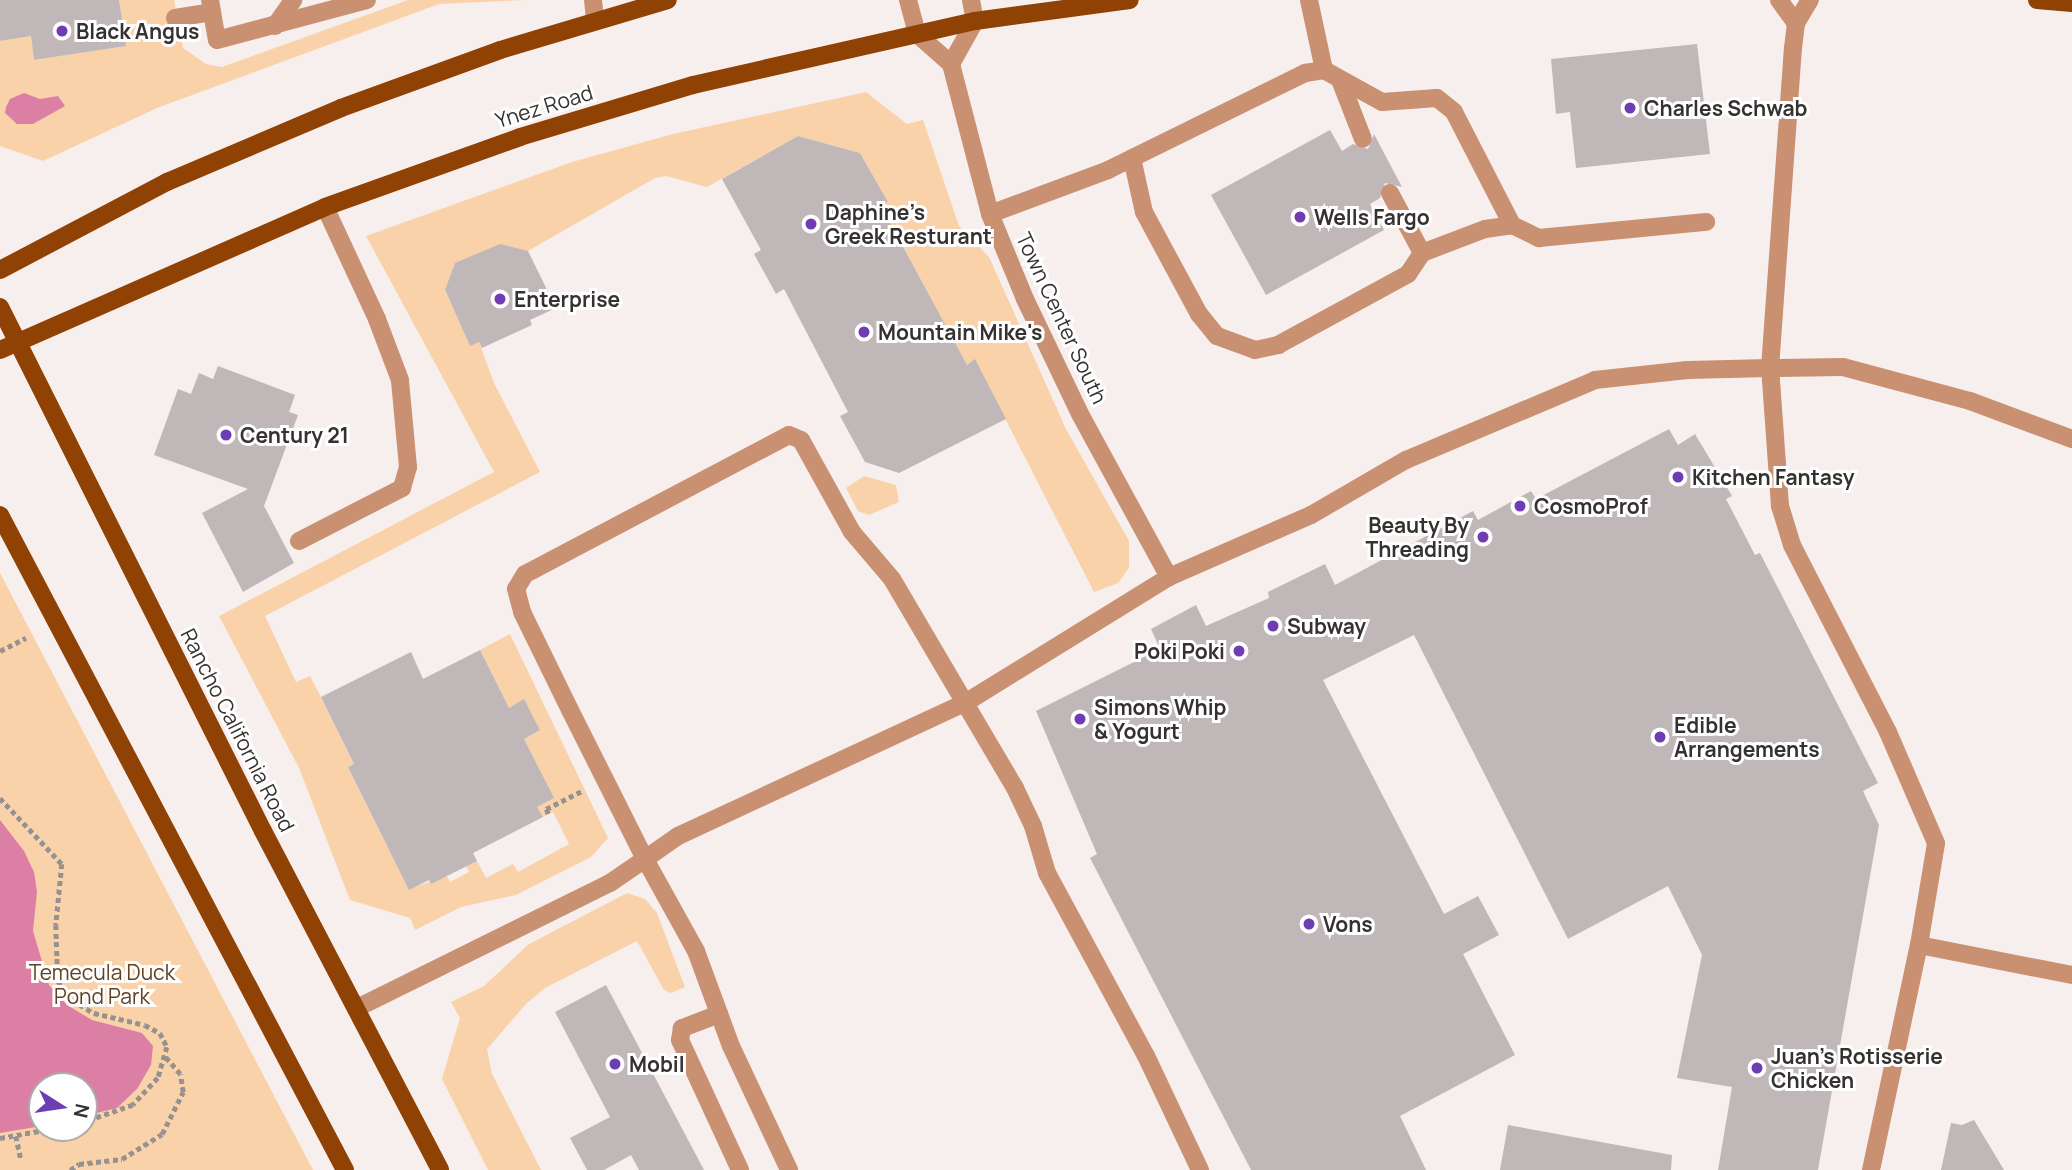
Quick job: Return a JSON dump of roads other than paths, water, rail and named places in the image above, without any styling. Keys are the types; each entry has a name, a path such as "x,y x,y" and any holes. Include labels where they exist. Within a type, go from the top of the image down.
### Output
{"main road":[{"path":"0,270 167,182 341,108 595,19 668,0"},
{"name":"Ynez Road","path":"0,350 325,206 520,137 693,85 917,34 975,21 1130,0"},
{"path":"2037,0 2072,4"},
{"name":"Rancho California Road","path":"0,307 440,1170"},
{"path":"0,515 345,1170"}],"lane":[{"path":"275,26 293,0"},
{"path":"176,18 211,6 217,40 367,0"},
{"path":"593,0 595,19"},
{"path":"908,0 917,34 951,64 975,21 971,0"},
{"path":"1309,0 1324,70"},
{"path":"1779,0 1796,23"},
{"path":"1810,0 1796,23 1770,368 1780,506 1793,545 1888,732 1936,843 1919,946 1871,1170"},
{"name":"Town Center South","path":"951,64 990,214 1080,414 1169,577"},
{"path":"990,214 1132,158 1305,73 1324,70 1382,102 1437,98 1446,105 1454,112 1512,225"},
{"path":"1340,80 1363,139"},
{"path":"1132,158 1144,212 1180,284 1217,336 1235,346 1255,350 1278,345 1408,274 1422,253 1485,229 1512,225 1539,238 1706,222"},
{"path":"1390,193 1422,253"},
{"path":"299,541 402,488 408,467 400,380 377,319 325,206"},
{"path":"357,1008 610,883 678,836 965,703 1169,577 1311,515 1406,460 1595,380 1687,370 1843,367 1970,401 2072,439"},
{"path":"789,1170 719,1014 696,951 605,780 522,612 516,589 525,574 789,435 801,440 852,532 892,579 1014,788 1033,826 1047,873 1146,1056 1200,1170"},
{"path":"1919,946 2072,975"},
{"path":"719,1014 682,1028 680,1040 740,1170"}],"place":[{"name":"Black Angus","path":"62,31"},
{"name":"Charles Schwab","path":"1630,108"},
{"name":"Wells Fargo","path":"1300,217"},
{"name":"Daphine’s Greek Resturant","path":"811,224"},
{"name":"Enterprise","path":"500,299"},
{"name":"Mountain Mike's","path":"864,332"},
{"name":"Century 21","path":"226,435"},
{"name":"Kitchen Fantasy","path":"1678,477"},
{"name":"CosmoProf","path":"1520,506"},
{"name":"Beauty By Threading","path":"1483,537"},
{"name":"Subway","path":"1273,626"},
{"name":"Poki Poki","path":"1239,651"},
{"name":"Simons Whip & Yogurt","path":"1080,719"},
{"name":"Edible Arrangements","path":"1660,737"},
{"name":"Vons","path":"1309,924"},
{"name":"Mobil","path":"615,1064"},
{"name":"Juan’s Rotisserie Chicken","path":"1757,1068"}],"park label":[{"name":"Temecula Duck Pond Park","path":"102,984"}]}
